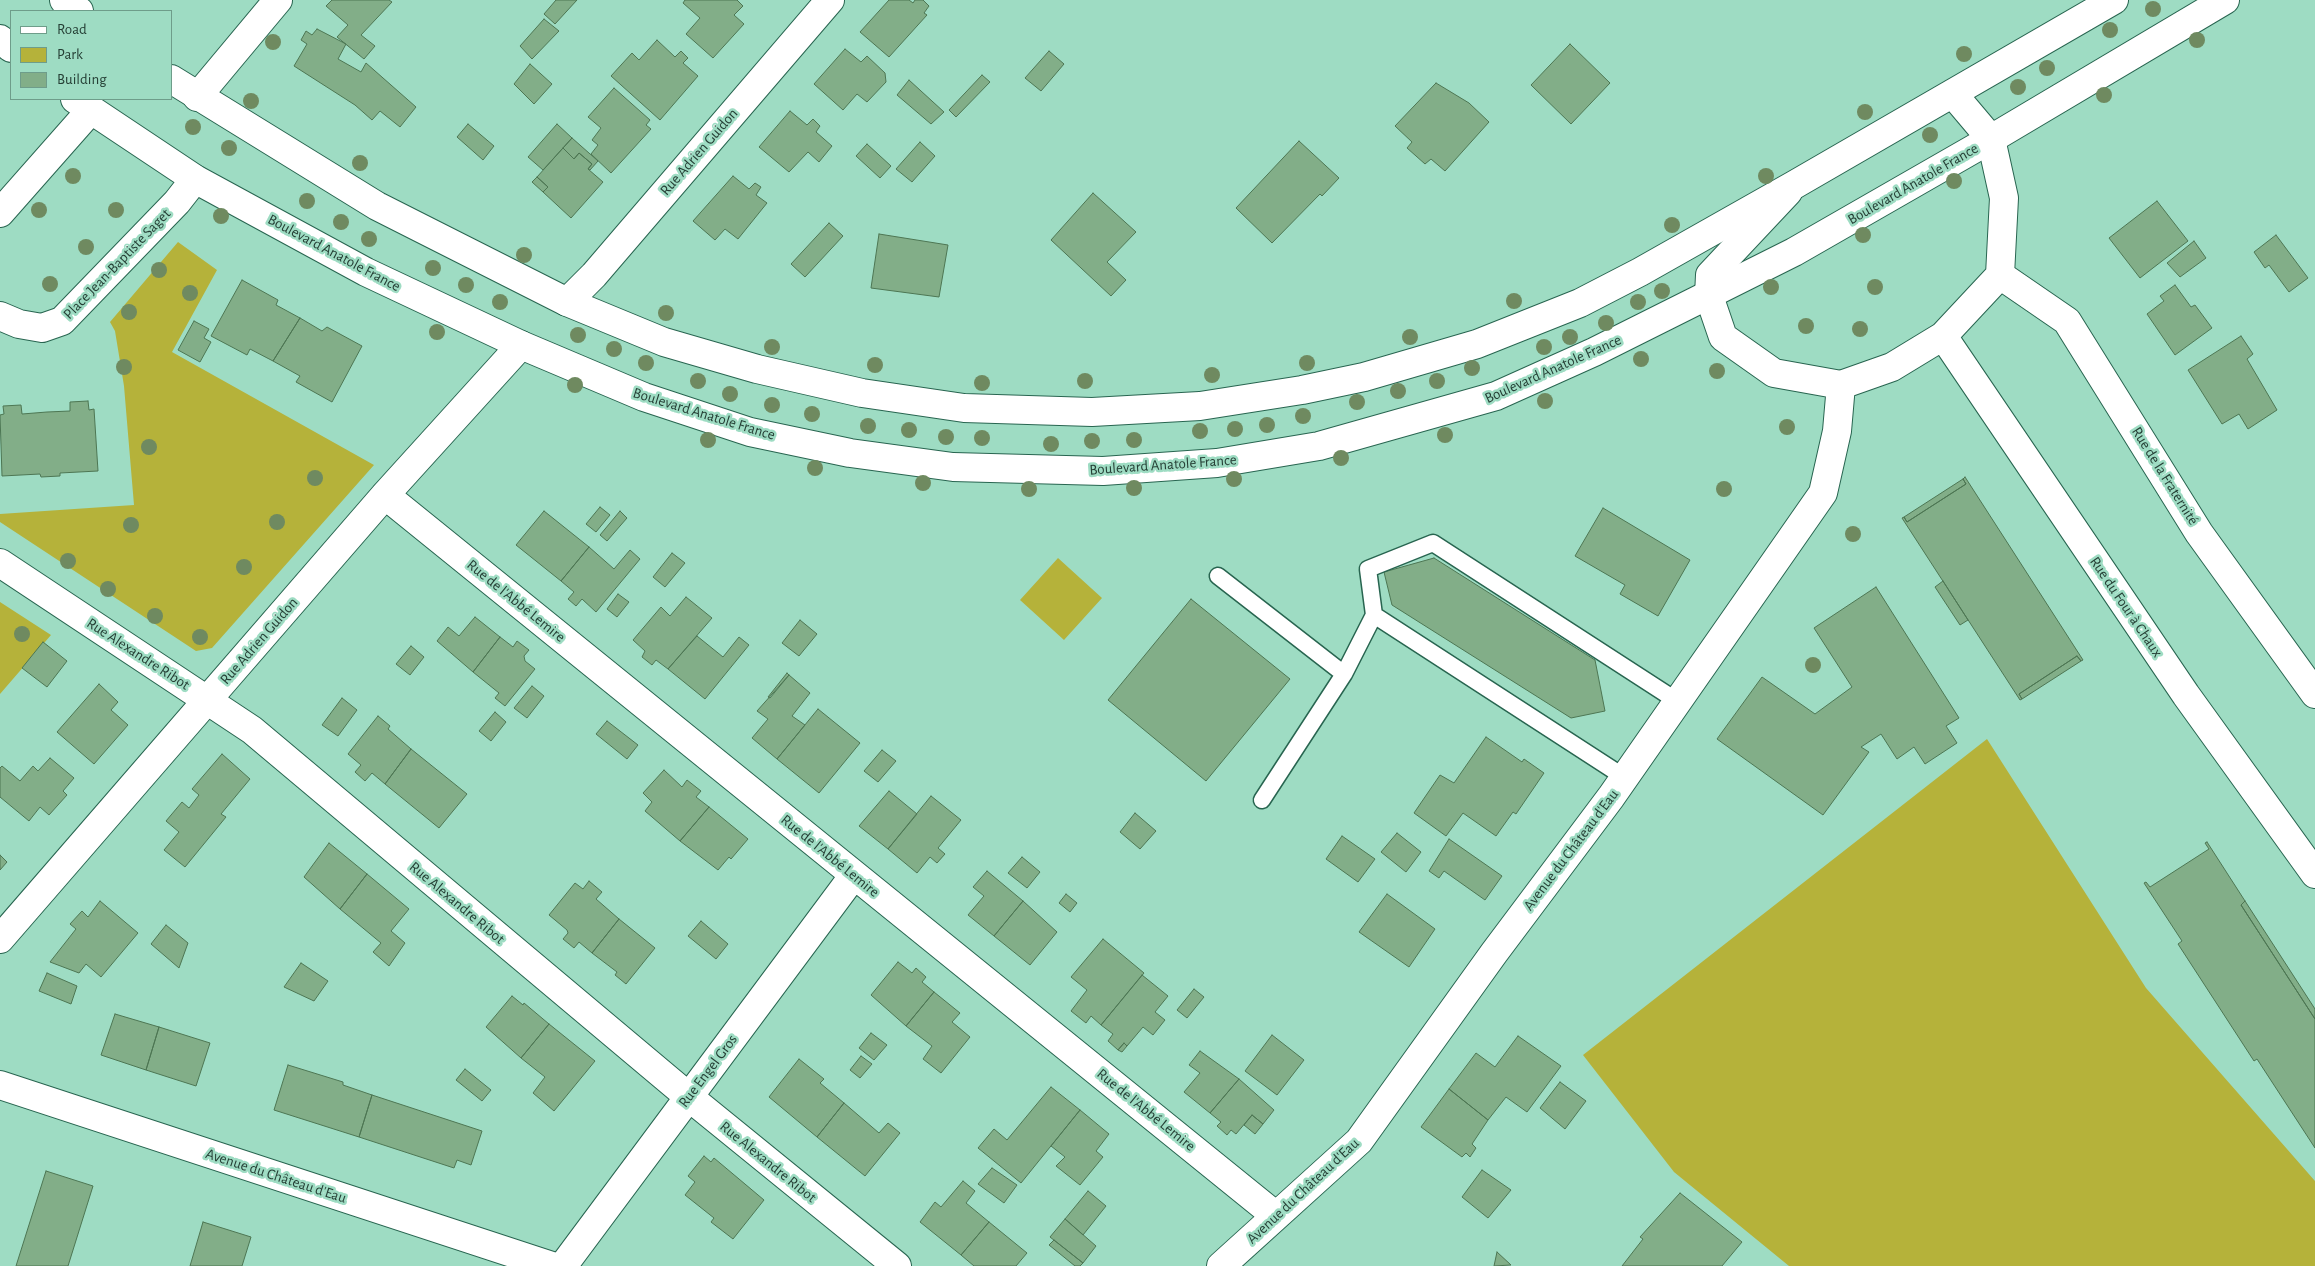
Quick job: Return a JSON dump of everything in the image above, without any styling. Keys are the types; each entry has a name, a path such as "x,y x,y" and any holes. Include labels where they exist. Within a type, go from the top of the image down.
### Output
{"street":[{"path":"64,0 78,10"},
{"path":"197,97 278,0"},
{"name":"Rue Adrien Guidon","path":"567,302 594,275 830,0"},
{"path":"172,80 197,97 377,206 567,302 664,342 757,369 862,393 964,408 1092,412 1200,406 1302,390 1364,377 1478,344 1580,303 1640,272 1794,185 2114,0"},
{"name":"Boulevard Anatole France","path":"83,105 195,179 366,272 521,345 644,398 750,432 850,453 952,467 1103,471 1217,464 1319,446 1496,396 1594,352 1794,252 1991,139 2225,0"},
{"path":"0,39 10,47"},
{"path":"1794,185 1710,275 1709,296 1724,337 1774,373 1841,385 1892,368 1943,336 2000,275 2004,198 1991,139 1953,94"},
{"path":"0,213 83,105"},
{"name":"Place Jean-Baptiste Saget","path":"0,316 19,324 42,328 62,321 177,202 195,179"},
{"name":"Rue de la Fraternité","path":"2000,275 2067,321 2200,532 2315,694"},
{"name":"Rue du Four à Chaux","path":"1943,336 2186,695 2315,874"},
{"name":"Rue Adrien Guidon","path":"0,939 385,495 521,345"},
{"name":"Avenue du Château d'Eau","path":"1221,1266 1359,1141 1624,777 1823,493 1837,431 1841,385"},
{"name":"Rue de l'Abbé Lemire","path":"385,495 1276,1216"},
{"name":"Rue Alexandre Ribot","path":"0,563 252,730 689,1097 897,1266"},
{"name":"Rue Engel Gros","path":"562,1266 854,875"},
{"name":"Avenue du Château d'Eau","path":"0,1085 552,1266"}],"lane":[{"path":"1262,800 1344,674 1374,614 1368,570 1433,544 1677,701"},
{"path":"1218,576 1344,674"},
{"path":"1374,614 1624,777"}],"green space":[{"path":"178,242 217,270 172,352 374,465 212,648 196,651 0,522 0,514 134,505 124,386 115,331 110,322"},
{"path":"1058,558 1102,598 1064,640 1020,600"},
{"path":"0,602 51,635 0,694"},
{"path":"1987,739 2146,988 2315,1181 2315,1266 1789,1266 1674,1172 1583,1055"}],"building":[{"path":"332,0 389,0 392,2 361,35 375,46 364,59 337,37 348,25 326,6"},
{"path":"556,0 577,0 555,24 544,14"},
{"path":"685,0 737,0 743,6 734,15 744,24 713,58 686,34 700,18 683,3"},
{"path":"889,0 909,0 913,3 915,0 923,0 929,6 924,13 927,15 889,57 860,32"},
{"path":"544,19 559,31 532,59 520,46"},
{"path":"317,29 346,44 338,59 361,72 366,63 416,107 400,127 380,111 372,120 355,105 294,66 307,44 301,40 306,31 312,35"},
{"path":"657,40 675,57 681,51 688,58 683,63 698,76 660,120 611,76 632,53 639,60"},
{"path":"1570,44 1610,83 1571,124 1531,85"},
{"path":"845,49 861,62 867,56 885,73 886,82 867,102 857,94 843,110 814,84"},
{"path":"1049,51 1064,64 1041,91 1025,78"},
{"path":"530,64 552,84 534,104 514,84"},
{"path":"982,75 990,82 956,117 949,110"},
{"path":"909,80 944,112 931,124 897,95"},
{"path":"1436,83 1469,103 1489,122 1445,171 1431,159 1425,164 1407,148 1412,142 1395,126"},
{"path":"614,88 650,120 646,125 651,129 611,173 591,154 598,145 592,140 601,128 588,117"},
{"path":"790,111 807,125 813,119 820,126 816,132 832,146 819,162 808,152 789,172 759,147"},
{"path":"468,124 494,146 483,160 457,137"},
{"path":"557,124 572,138 543,170 528,157"},
{"path":"572,138 598,161 590,170 588,169 592,164 579,153 574,159 563,148"},
{"path":"1299,141 1339,178 1322,196 1320,194 1272,243 1236,208"},
{"path":"920,142 935,156 912,182 896,169"},
{"path":"867,144 891,166 880,178 856,156"},
{"path":"563,148 574,159 579,153 592,164 588,169 603,182 571,218 543,192 548,187 537,177"},
{"path":"733,176 749,189 755,183 761,187 756,195 767,203 738,239 725,229 715,240 693,221"},
{"path":"537,177 548,187 543,192 532,182"},
{"path":"1093,193 1136,232 1107,262 1126,280 1111,296 1051,240"},
{"path":"2157,201 2188,241 2140,278 2109,238"},
{"path":"829,223 843,236 805,277 791,264"},
{"path":"879,234 948,245 939,297 871,288"},
{"path":"2276,235 2308,278 2289,292 2269,265 2265,268 2254,252"},
{"path":"2194,241 2206,258 2180,277 2167,263"},
{"path":"242,280 278,300 276,305 300,318 273,361 250,349 247,355 211,336"},
{"path":"2175,285 2191,307 2195,305 2212,328 2175,355 2147,314 2164,301 2160,296"},
{"path":"300,318 322,331 327,327 362,346 332,402 296,382 300,376 273,361"},
{"path":"194,321 209,329 204,338 211,342 200,362 178,350"},
{"path":"2241,336 2253,354 2247,359 2277,410 2248,429 2239,414 2222,424 2188,370"},
{"path":"88,401 89,410 94,409 98,471 60,473 60,476 41,477 40,474 2,476 0,415 4,414 3,406 21,405 22,414 70,411 70,402"},
{"path":"1965,477 2083,660 2081,661 2077,656 2019,694 2022,699 2020,700 1902,518 1904,517 1907,522 1966,484 1963,479"},
{"path":"1963,479 1966,484 1907,522 1904,517"},
{"path":"600,507 610,515 596,532 586,524"},
{"path":"1603,508 1690,560 1658,616 1620,594 1625,585 1575,556"},
{"path":"544,511 589,547 561,581 516,545"},
{"path":"620,511 627,518 607,541 600,535"},
{"path":"589,547 614,569 630,550 640,559 596,612 582,599 576,606 568,599 574,592 561,581"},
{"path":"672,553 685,563 665,587 653,577"},
{"path":"1434,558 1595,660 1605,711 1571,718 1392,605 1384,572"},
{"path":"1943,581 1968,620 1960,625 1935,587"},
{"path":"1876,587 1959,718 1946,726 1957,743 1925,764 1914,747 1897,759 1881,734 1861,747 1869,752 1823,815 1717,739 1762,677 1815,714 1852,687 1814,628"},
{"path":"618,594 629,602 617,617 607,609"},
{"path":"686,597 712,618 668,669 656,660 652,665 642,657 645,651 633,640 661,607 670,616"},
{"path":"1191,599 1290,679 1206,781 1108,700"},
{"path":"475,617 500,637 473,672 437,641 448,627 459,636"},
{"path":"800,620 817,634 799,656 782,643"},
{"path":"697,636 723,657 739,637 749,645 705,699 668,669"},
{"path":"500,637 513,647 517,641 529,650 524,656 525,661 535,669 505,706 495,698 499,693 473,672"},
{"path":"43,642 67,661 47,687 22,668"},
{"path":"411,646 424,657 410,675 396,664"},
{"path":"2077,656 2081,661 2022,699 2019,694"},
{"path":"787,673 789,675 770,698 768,697"},
{"path":"789,675 810,693 792,716 805,725 777,759 752,738 768,719 757,711"},
{"path":"99,684 118,702 111,710 128,725 94,764 57,732"},
{"path":"532,686 544,696 527,718 514,708"},
{"path":"342,698 357,710 338,736 322,725"},
{"path":"818,709 860,743 819,793 777,759"},
{"path":"495,712 506,722 491,741 479,731"},
{"path":"378,716 390,726 388,729 411,749 385,784 372,773 365,781 355,772 361,765 348,754"},
{"path":"607,721 638,745 627,759 596,734"},
{"path":"1486,737 1522,762 1524,759 1544,773 1516,814 1513,812 1496,836 1463,813 1446,836 1414,813 1440,775 1454,783"},
{"path":"411,749 467,794 439,828 385,784"},
{"path":"882,750 896,761 878,782 864,771"},
{"path":"222,754 250,779 221,814 226,817 185,867 164,850 179,832 166,821 182,802 189,808 199,795 192,789"},
{"path":"50,758 74,778 63,791 67,795 49,815 40,807 29,821 0,797 0,768 2,766 20,781 33,766 38,771"},
{"path":"664,770 682,787 687,780 701,791 696,797 709,807 680,841 645,811 652,802 643,793"},
{"path":"889,791 917,814 888,849 859,826"},
{"path":"931,796 961,820 938,848 945,854 937,863 930,857 917,873 888,849"},
{"path":"709,807 748,839 731,859 729,857 718,870 680,841"},
{"path":"1135,813 1156,831 1140,849 1120,832"},
{"path":"1397,833 1421,852 1406,872 1381,852"},
{"path":"1342,836 1375,859 1358,882 1326,859"},
{"path":"1449,839 1502,876 1485,900 1444,871 1439,878 1429,871"},
{"path":"2207,842 2245,901 2241,905 2315,1019 2315,1148 2257,1059 2254,1061 2178,944 2182,941 2144,883 2146,882 2150,887 2209,849 2205,843"},
{"path":"329,843 367,874 340,909 304,877"},
{"path":"0,855 7,862 0,870"},
{"path":"1022,857 1040,872 1027,888 1008,873"},
{"path":"987,871 1023,901 994,936 968,915 984,896 973,887"},
{"path":"367,874 409,909 391,931 405,943 389,966 373,952 381,943 340,909"},
{"path":"589,881 602,892 596,899 619,919 592,953 579,942 574,948 563,939 568,933 567,930 549,915 575,883 583,889"},
{"path":"1066,894 1077,903 1070,912 1059,903"},
{"path":"1387,894 1435,929 1409,967 1359,932"},
{"path":"100,901 138,933 101,977 86,964 79,973 50,962 76,929 70,924 82,911 88,917"},
{"path":"1023,901 1057,932 1030,965 994,936"},
{"path":"2245,901 2315,1009 2315,1019 2241,905"},
{"path":"619,919 655,948 626,984 615,975 617,972 592,953"},
{"path":"701,921 728,944 716,959 688,936"},
{"path":"166,925 188,943 179,968 151,944"},
{"path":"1103,939 1144,973 1101,1025 1091,1016 1086,1023 1071,1011 1087,990 1071,977"},
{"path":"898,962 912,973 916,968 926,977 922,982 934,992 906,1026 871,995"},
{"path":"301,963 328,981 314,1001 284,987"},
{"path":"47,973 77,986 71,1004 39,991"},
{"path":"1142,975 1168,996 1155,1012 1165,1020 1153,1035 1143,1027 1127,1046 1124,1043 1118,1050 1108,1041 1113,1034 1101,1025"},
{"path":"1194,989 1204,997 1187,1018 1177,1010"},
{"path":"934,992 960,1013 952,1022 970,1037 941,1073 923,1059 932,1046 906,1026"},
{"path":"512,996 523,1005 524,1003 549,1024 521,1058 486,1027"},
{"path":"115,1014 159,1027 146,1070 101,1055"},
{"path":"549,1024 595,1061 554,1111 533,1093 545,1077 521,1058"},
{"path":"159,1027 210,1043 196,1086 146,1070"},
{"path":"871,1033 887,1045 874,1060 859,1048"},
{"path":"1272,1035 1304,1060 1277,1095 1245,1071"},
{"path":"1518,1036 1561,1066 1527,1112 1506,1097 1488,1120 1449,1089 1476,1053 1495,1067"},
{"path":"1124,1043 1127,1046 1122,1052 1118,1050"},
{"path":"1200,1051 1239,1079 1210,1113 1184,1092 1200,1073 1189,1065"},
{"path":"861,1056 872,1064 860,1078 850,1070"},
{"path":"799,1059 824,1079 820,1083 844,1103 817,1137 769,1097"},
{"path":"288,1065 343,1082 343,1085 372,1095 359,1137 274,1110"},
{"path":"465,1069 491,1090 482,1101 456,1080"},
{"path":"1239,1079 1274,1110 1263,1124 1252,1115 1236,1134 1231,1130 1227,1135 1217,1126 1221,1122 1210,1113"},
{"path":"1560,1082 1586,1101 1565,1129 1540,1108"},
{"path":"1051,1087 1080,1110 1021,1183 978,1148 994,1129 1007,1140"},
{"path":"1449,1089 1488,1120 1472,1144 1476,1148 1470,1157 1466,1153 1462,1157 1421,1127"},
{"path":"372,1095 482,1131 471,1165 457,1160 454,1168 359,1137"},
{"path":"844,1103 879,1133 888,1123 900,1133 865,1176 817,1137"},
{"path":"1080,1110 1109,1134 1096,1151 1103,1157 1080,1185 1056,1166 1065,1157 1051,1146"},
{"path":"1252,1115 1263,1124 1255,1134 1244,1125"},
{"path":"704,1156 711,1162 714,1158 764,1200 733,1239 711,1222 714,1218 685,1195 695,1182 688,1176"},
{"path":"992,1168 1017,1185 1004,1203 978,1184"},
{"path":"1482,1170 1511,1190 1488,1218 1462,1197"},
{"path":"46,1171 93,1186 68,1266 16,1266"},
{"path":"963,1181 975,1191 966,1203 989,1222 961,1255 920,1222 935,1202 941,1207"},
{"path":"1088,1191 1106,1206 1083,1235 1065,1219"},
{"path":"1680,1193 1742,1242 1722,1266 1622,1266 1643,1239 1640,1237"},
{"path":"1065,1219 1096,1246 1083,1263 1050,1237"},
{"path":"203,1222 251,1237 242,1266 190,1266"},
{"path":"989,1222 1027,1253 1016,1266 974,1266 961,1255"},
{"path":"1054,1240 1083,1263 1080,1266 1075,1266 1049,1245"},
{"path":"1497,1252 1511,1265 1494,1266"}]}
